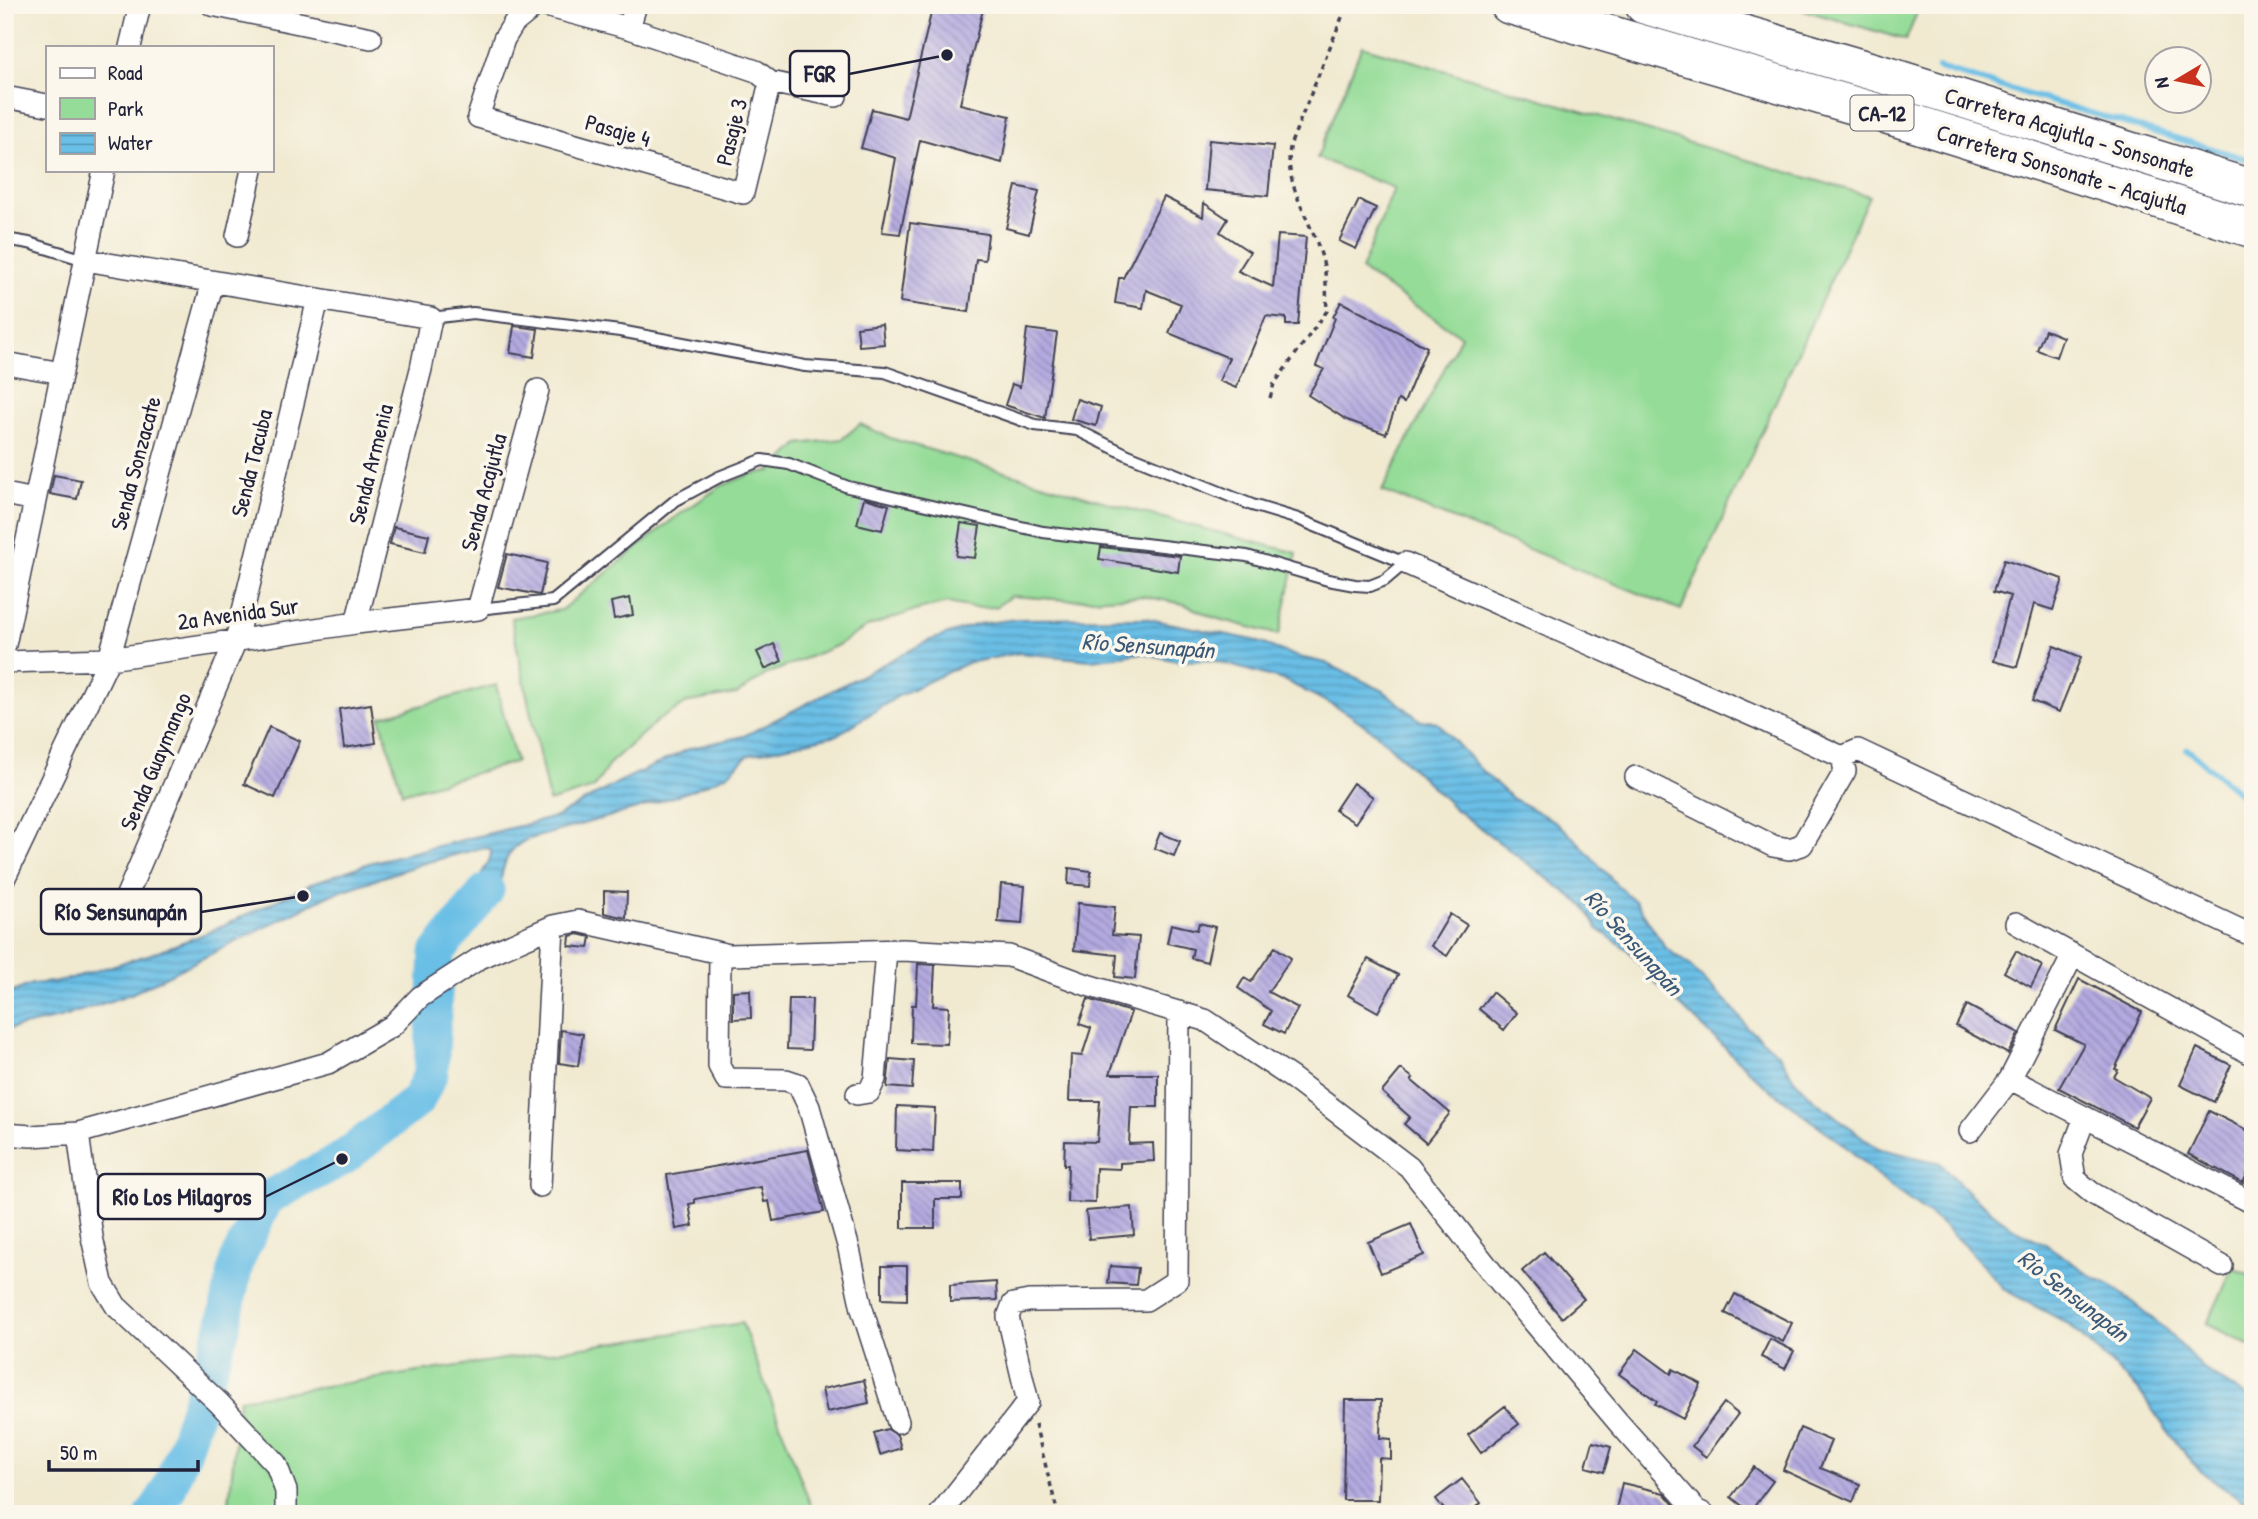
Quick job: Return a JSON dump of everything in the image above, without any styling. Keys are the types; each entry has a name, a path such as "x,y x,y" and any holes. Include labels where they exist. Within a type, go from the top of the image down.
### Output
{"highway":[{"name":"Carretera Sonsonate - Acajutla","path":"1509,5 1894,117 2253,229"},
{"name":"Carretera Acajutla - Sonsonate","path":"1644,5 1933,90 2253,189"}],"street":[{"path":"130,46 140,5"},
{"path":"212,5 371,38"},
{"name":"Pasaje 4","path":"536,5 514,23 505,39 478,117 743,193"},
{"path":"542,5 629,28 756,71 770,82 836,96"},
{"path":"629,28 636,5"},
{"name":"Pasaje 3","path":"743,193 770,82"},
{"path":"5,97 46,105"},
{"path":"5,645 104,172"},
{"path":"237,236 252,172"},
{"path":"85,260 431,318"},
{"name":"Senda Sonzacate","path":"5,877 108,659 213,282"},
{"name":"Senda Tacuba","path":"236,640 318,299"},
{"name":"Senda Armenia","path":"356,622 421,369 431,318"},
{"path":"5,363 62,373"},
{"name":"Senda Acajutla","path":"478,609 538,390"},
{"path":"5,494 35,499"},
{"path":"1405,563 1842,757 1858,750 2253,936"},
{"name":"2a Avenida Sur","path":"5,662 108,659 356,622 478,609"},
{"name":"Senda Guaymango","path":"124,902 236,640"},
{"path":"1636,777 1773,846 1788,849 1802,845 1839,782 1845,771 1842,757"},
{"path":"5,1134 31,1136 78,1133 328,1063 392,1027 420,997 480,958 553,926 578,921 729,955 886,951 1009,956 1087,985 1205,1020 1292,1078 1409,1167 1494,1275 1618,1422 1696,1510 1704,1514"},
{"path":"2016,923 2253,1055"},
{"path":"540,1186 553,926"},
{"path":"857,1094 869,1091 875,1079 886,951"},
{"path":"720,953 719,1066 726,1079 786,1080 798,1084 809,1107 849,1249 862,1308 898,1422"},
{"path":"1970,1131 2010,1079 2073,955"},
{"path":"940,1514 1028,1402 1008,1317 1013,1304 1030,1301 1146,1300 1177,1280 1179,1012"},
{"path":"2010,1079 2253,1203"},
{"path":"2085,1117 2071,1154 2075,1179 2092,1193 2222,1266"},
{"path":"78,1133 94,1251 102,1283 116,1306 219,1402 276,1464 286,1491 286,1514"}],"lane":[{"path":"5,239 29,243 85,260"},
{"path":"431,318 487,314 620,331 805,366 884,372 1035,425 1077,430 1128,455 1252,505 1298,519 1405,563 1385,579 1370,586 1355,585 1328,580 1247,556 1043,532 870,492 789,464 762,460 719,477 676,500 553,601 478,609"}],"path":[{"path":"1269,398 1274,384 1327,311 1323,263 1290,175 1287,158 1347,5"},
{"path":"1028,1402 1040,1437 1058,1514"}],"green space":[{"path":"1786,5 1920,5 1906,40"},
{"path":"1362,46 1869,196 1681,610 1382,491 1461,336 1361,270 1394,188 1317,158"},
{"path":"860,424 890,438 1133,510 1297,553 1279,635 1212,617 1184,604 1142,596 1069,600 1011,596 996,607 974,608 947,603 867,627 836,646 767,674 737,694 689,702 657,721 610,763 594,788 549,802 511,618 561,610 673,519 721,486 751,474 771,471 799,444 842,439"},
{"path":"496,685 516,762 402,793 380,717"},
{"path":"2233,1268 2253,1277 2253,1347 2207,1324"},
{"path":"742,1323 814,1514 228,1514 239,1399"}],"water":[{"path":"1144,618 1253,640 1295,656 1326,663 1384,691 1421,721 1438,723 1483,772 1512,798 1556,822 1578,842 1636,902 1666,948 1689,965 1731,1006 1748,1028 1779,1054 1794,1079 1813,1099 1877,1148 1940,1163 1970,1194 1996,1215 2018,1231 2044,1243 2090,1275 2114,1287 2166,1330 2205,1370 2253,1400 2253,1511 2237,1496 2200,1471 2173,1439 2137,1388 2067,1323 2005,1290 1938,1221 1888,1185 1844,1145 1763,1084 1651,978 1628,950 1598,929 1584,906 1455,809 1377,734 1346,712 1286,681 1212,660 1177,661 1143,653 1091,660 1019,653 967,663 900,695 837,735 748,755 727,775 690,791 526,840 515,847 504,864 493,903 480,916 457,928 489,862 491,849 481,848 421,864 327,896 131,994 60,1018 5,1030 5,995 32,984 62,981 151,954 212,931 313,883 372,862 556,817 619,782 691,748 744,736 928,641 978,624 1018,619"}],"building":[{"path":"933,5 984,5 960,104 1010,116 1002,163 920,140 900,234 882,232 896,158 861,148 872,109 906,118"},
{"path":"1209,140 1273,146 1268,196 1205,190"},
{"path":"1016,186 1039,191 1029,234 1006,228"},
{"path":"1164,197 1203,217 1204,203 1228,219 1220,232 1250,252 1238,271 1273,287 1278,235 1306,237 1298,325 1286,325 1286,318 1266,316 1236,388 1219,381 1229,358 1169,333 1181,304 1146,290 1143,308 1115,303 1119,278 1123,278"},
{"path":"1359,200 1376,208 1356,249 1339,241"},
{"path":"910,223 988,234 985,260 976,259 969,312 900,302"},
{"path":"1341,302 1427,347 1404,403 1398,400 1386,434 1347,420 1308,395 1324,369 1316,366"},
{"path":"882,324 884,344 859,346 857,327"},
{"path":"514,326 538,329 534,357 510,353"},
{"path":"1027,329 1057,333 1045,418 1005,405 1012,384 1020,387"},
{"path":"2045,330 2063,337 2056,357 2037,350"},
{"path":"1077,399 1101,407 1096,426 1071,419"},
{"path":"54,475 81,480 77,499 50,494"},
{"path":"864,498 889,505 882,530 857,524"},
{"path":"961,523 980,526 975,558 956,556"},
{"path":"394,527 429,535 425,552 390,544"},
{"path":"1101,547 1180,556 1178,572 1099,559"},
{"path":"507,554 547,563 540,595 498,587"},
{"path":"2004,560 2063,579 2053,610 2034,604 2017,667 1993,661 2010,596 1994,591"},
{"path":"630,598 633,615 614,619 611,602"},
{"path":"774,644 782,661 765,669 757,652"},
{"path":"2054,646 2081,657 2059,712 2032,701"},
{"path":"371,704 376,743 344,748 339,709"},
{"path":"269,727 300,741 275,798 244,784"},
{"path":"1353,783 1373,797 1355,823 1335,810"},
{"path":"1160,833 1180,841 1174,856 1154,848"},
{"path":"1069,868 1091,871 1090,886 1068,884"},
{"path":"1001,884 1025,886 1022,924 998,922"},
{"path":"604,891 627,892 626,918 604,913"},
{"path":"1078,903 1115,907 1112,935 1139,937 1135,979 1115,977 1117,955 1074,950"},
{"path":"1450,914 1467,925 1447,956 1431,946"},
{"path":"1199,923 1215,927 1207,962 1191,958 1193,949 1167,943 1171,924 1197,930"},
{"path":"578,934 591,937 589,948 569,946 570,936"},
{"path":"1275,947 1291,958 1268,992 1298,1008 1284,1034 1264,1024 1271,1011 1238,988 1244,978 1251,982"},
{"path":"2016,951 2042,966 2031,987 2004,972"},
{"path":"1368,959 1398,975 1378,1012 1348,995"},
{"path":"918,964 935,965 933,1006 949,1007 947,1044 911,1043 912,1005 916,1005"},
{"path":"2079,979 2142,1012 2115,1069 2118,1070 2114,1077 2150,1098 2134,1127 2059,1088 2084,1044 2055,1030"},
{"path":"750,990 751,1018 733,1019 733,991"},
{"path":"1492,992 1517,1013 1504,1030 1479,1009"},
{"path":"789,999 812,999 810,1050 787,1049"},
{"path":"1088,999 1131,1012 1110,1074 1158,1074 1158,1107 1131,1107 1129,1144 1153,1143 1154,1161 1120,1163 1120,1169 1096,1168 1095,1203 1067,1202 1068,1165 1064,1165 1065,1141 1097,1142 1100,1101 1069,1101 1071,1055 1082,1056 1091,1028 1079,1024"},
{"path":"1967,1005 2019,1033 2008,1054 1956,1026"},
{"path":"561,1030 583,1034 578,1066 559,1063"},
{"path":"2197,1048 2231,1065 2214,1102 2180,1085"},
{"path":"890,1059 914,1061 912,1089 887,1087"},
{"path":"1401,1069 1450,1113 1426,1143 1404,1124 1410,1117 1382,1092"},
{"path":"897,1106 935,1108 933,1152 896,1150"},
{"path":"2209,1111 2253,1133 2253,1162 2243,1183 2188,1154"},
{"path":"808,1150 824,1212 773,1221 769,1201 764,1202 761,1187 695,1199 695,1203 689,1204 693,1226 676,1229 667,1175"},
{"path":"902,1183 962,1183 962,1199 935,1199 935,1228 902,1228"},
{"path":"1132,1207 1134,1235 1089,1239 1086,1211"},
{"path":"1411,1224 1424,1255 1381,1273 1368,1242"},
{"path":"1544,1252 1584,1299 1562,1318 1522,1271"},
{"path":"882,1266 907,1266 907,1300 882,1299"},
{"path":"1110,1266 1138,1268 1136,1285 1108,1283"},
{"path":"996,1282 997,1300 950,1302 950,1285"},
{"path":"1735,1294 1792,1323 1783,1342 1725,1313"},
{"path":"1770,1339 1794,1351 1785,1369 1761,1357"},
{"path":"1637,1349 1671,1374 1673,1369 1701,1384 1683,1419 1655,1404 1657,1401 1619,1374"},
{"path":"864,1380 869,1403 827,1412 822,1389"},
{"path":"1345,1400 1381,1400 1380,1438 1391,1439 1391,1459 1379,1458 1378,1500 1343,1500"},
{"path":"1724,1403 1738,1414 1706,1457 1692,1446"},
{"path":"1505,1406 1519,1424 1481,1453 1468,1435"},
{"path":"1800,1428 1831,1441 1820,1468 1860,1484 1853,1502 1783,1470"},
{"path":"887,1429 897,1435 901,1448 880,1455 874,1433"},
{"path":"1593,1442 1611,1447 1604,1472 1586,1467"},
{"path":"1754,1467 1773,1481 1750,1512 1731,1497"},
{"path":"1462,1479 1481,1503 1468,1514 1448,1514 1436,1499"},
{"path":"1622,1483 1664,1493 1676,1507 1675,1514 1615,1514"}],"waterway":[{"path":"1938,68 2253,161"},
{"path":"2187,749 2244,797 2253,796"},
{"path":"153,1514 168,1491 184,1449 223,1327 237,1260 267,1198 342,1159 418,1100 431,1073 437,953 487,890"}],"place":[{"name":"FGR","path":"947,55"},
{"name":"Río Sensunapán","path":"303,896"},
{"name":"Río Los Milagros","path":"342,1159"}]}
